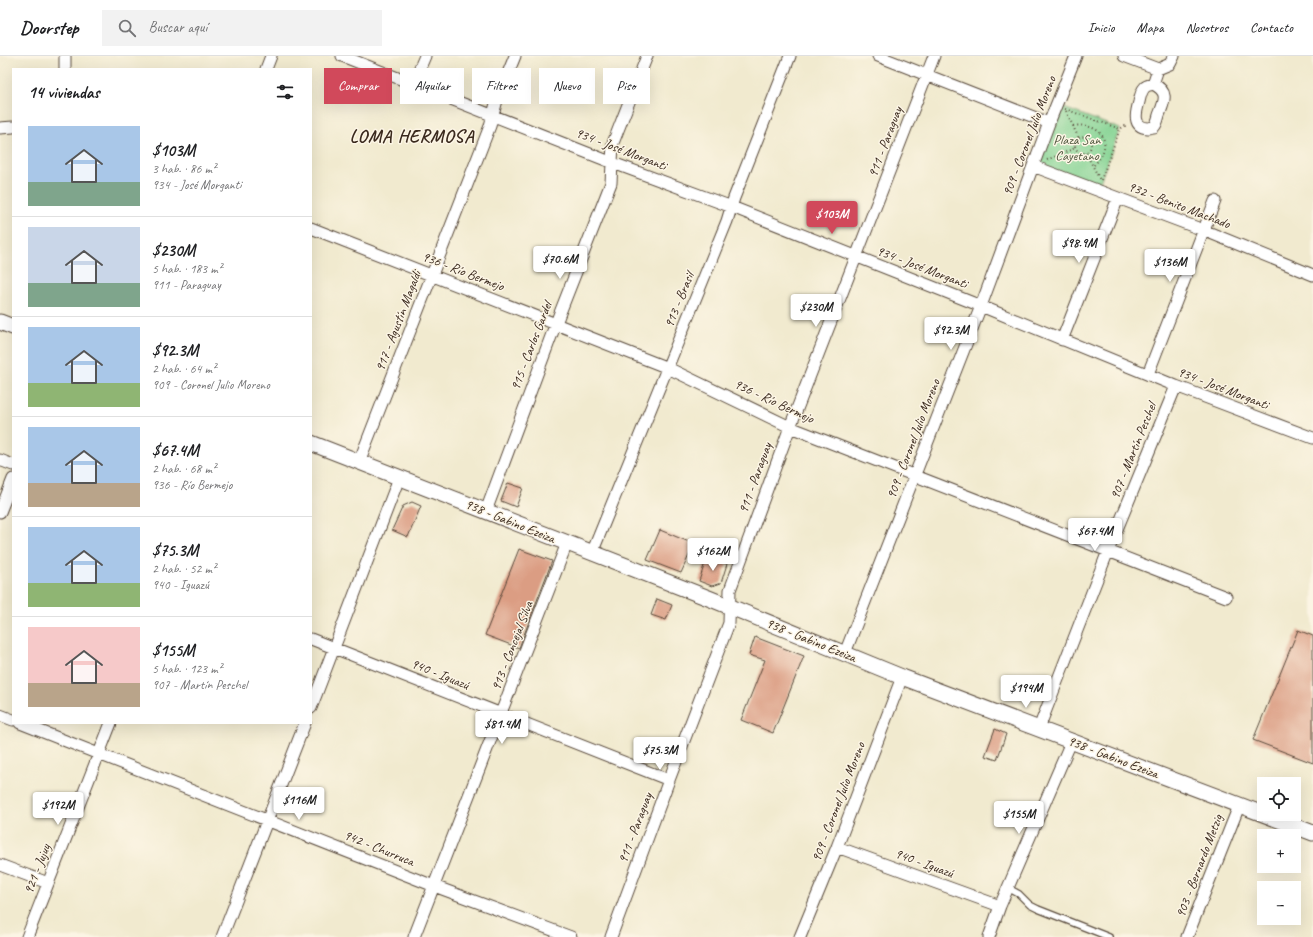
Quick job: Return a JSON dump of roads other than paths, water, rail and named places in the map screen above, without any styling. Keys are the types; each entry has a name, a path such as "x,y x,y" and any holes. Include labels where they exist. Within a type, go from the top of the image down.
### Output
{"street":[{"path":"65,56 65,68"},
{"path":"266,68 271,56"},
{"name":"934 - José Morganti","path":"342,56 400,79"},
{"path":"420,68 425,56"},
{"name":"917 - Agustín Magaldi","path":"359,462 515,56"},
{"name":"915 - Carlos Gardel","path":"486,511 556,323 611,183 613,143 646,56"},
{"name":"913 - Brasil","path":"592,553 668,368 790,56"},
{"path":"878,56 1049,122"},
{"name":"911 - Paraguay","path":"610,937 729,623 730,590 790,427 934,56"},
{"name":"909 - Coronel Julio Moreno","path":"845,653 981,306 1049,122 1060,107 1076,56"},
{"path":"1127,57 1158,69 1170,64 1174,56"},
{"path":"1154,84 1158,69"},
{"path":"1154,84 1159,87 1165,97 1164,102 1154,127 1143,127 1136,119 1135,114 1141,93 1145,87 1154,84"},
{"name":"934 - José Morganti","path":"463,104 613,163 732,207 981,306 1176,386 1313,438"},
{"path":"0,128 12,127"},
{"name":"932 - Benito Machado","path":"1033,166 1203,230 1313,275"},
{"path":"1062,340 1118,198"},
{"path":"1148,374 1215,201"},
{"name":"936 - Río Bermejo","path":"312,228 668,368 790,427 1226,597"},
{"path":"0,322 12,327"},
{"name":"907 - Martín Peschel","path":"1039,728 1108,551 1176,386"},
{"name":"938 - Gabino Ezeiza","path":"312,443 902,676 1039,728 1071,742 1313,833"},
{"path":"0,460 12,465"},
{"path":"312,706 399,478"},
{"path":"0,512 12,482"},
{"name":"913 - Concejal Silva","path":"414,937 502,714 567,543"},
{"name":"940 - Iguazú","path":"312,639 669,780"},
{"name":"909 - Coronel Julio Moreno","path":"800,937 837,847 902,676"},
{"path":"0,715 12,720"},
{"name":"942 - Churruca","path":"23,724 434,886 571,937"},
{"name":"921 - Jujuy","path":"27,937 111,724"},
{"path":"222,937 266,820 305,724"},
{"path":"989,937 1000,906 1071,742"},
{"name":"903 - Bernardo Metzig","path":"1187,937 1239,806"},
{"name":"940 - Iguazú","path":"837,847 1000,906"},
{"path":"0,865 48,883"}],"lane":[{"path":"1008,888 1019,894 1030,905 1038,909 1109,937"}],"district":[{"name":"LOMA HERMOSA","path":"412,136"}],"park label":[{"name":"Plaza San Cayetano","path":"1077,148"}]}
